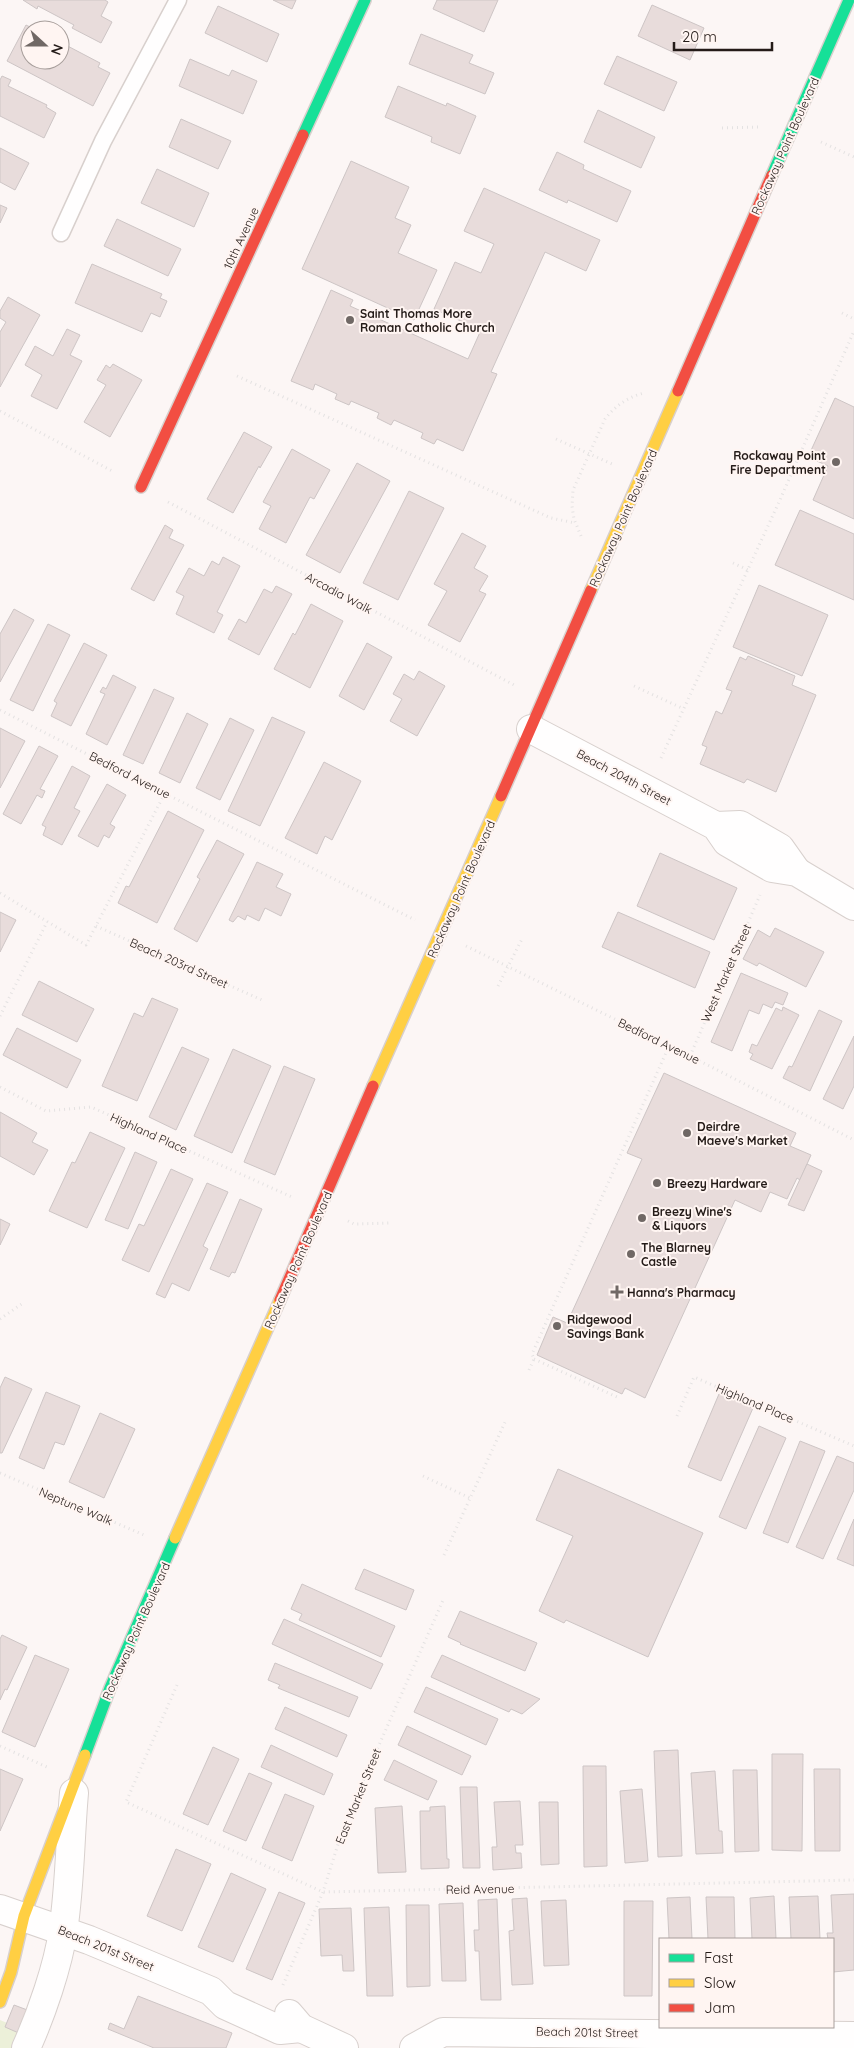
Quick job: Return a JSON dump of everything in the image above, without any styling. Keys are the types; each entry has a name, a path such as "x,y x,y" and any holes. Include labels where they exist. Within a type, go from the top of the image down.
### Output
{"street":[{"name":"10th Avenue","path":"141,487 365,0"},
{"name":"Rockaway Point Boulevard","path":"5,1946 12,1913 63,1774 110,1688 849,0"},
{"name":"Beach 204th Street","path":"531,729 716,826 740,825 780,848 797,872 854,906"},
{"name":"Rockaway Point Boulevard","path":"26,2048 51,1975 63,1931 63,1774"},
{"name":"Rockaway Point Boulevard","path":"0,2002 11,1972 12,1913"},
{"name":"Beach 201st Street","path":"12,1913 63,1931 211,1991 230,1988 288,2012 301,2028 344,2048"},
{"name":"Beach 201st Street","path":"414,2048 443,2032 854,2036"}],"lane":[{"path":"61,232 104,141 178,0"}],"path":[{"path":"722,128 756,127"},
{"path":"819,141 854,157"},
{"path":"842,313 854,318"},
{"path":"661,758 748,570 854,331"},
{"path":"237,376 551,518 575,522"},
{"path":"583,539 575,522 572,506 573,490 605,419 622,402 645,392"},
{"path":"0,411 120,475"},
{"path":"556,439 620,467"},
{"name":"Arcadia Walk","path":"162,498 523,690"},
{"path":"733,563 748,570"},
{"path":"634,686 684,708"},
{"name":"Bedford Avenue","path":"0,710 422,924"},
{"path":"0,893 86,945 166,793"},
{"name":"West Market Street","path":"690,1056 762,890"},
{"path":"0,1016 47,922"},
{"name":"Beach 203rd Street","path":"96,926 262,1000"},
{"path":"498,986 523,937"},
{"name":"Bedford Avenue","path":"464,945 690,1056 854,1140"},
{"path":"529,1370 534,1359 532,1354 670,1046"},
{"name":"Highland Place","path":"0,1087 46,1111 91,1107 295,1198"},
{"path":"354,1224 392,1223"},
{"path":"0,1319 23,1303"},
{"path":"534,1359 617,1397"},
{"name":"Highland Place","path":"677,1416 694,1377 854,1446"},
{"path":"444,1555 506,1420"},
{"name":"Neptune Walk","path":"0,1473 146,1536"},
{"path":"422,1476 470,1498"},
{"name":"East Market Street","path":"282,1987 323,1892 345,1822 444,1598"},
{"name":"Reid Avenue","path":"177,1685 126,1802 323,1892 854,1880"},
{"path":"0,1746 63,1774"}],"green space":[{"path":"0,2020 41,2037 37,2048 0,2048"}],"building":[{"path":"23,0 105,0 108,2 101,16 112,22 101,43 72,28 74,25 70,23 70,20 65,20 38,6 37,9"},
{"path":"273,0 296,0 292,9"},
{"path":"437,0 498,0 484,32 433,9"},
{"path":"652,5 704,28 690,60 638,36"},
{"path":"218,6 279,34 267,62 205,33"},
{"path":"421,34 473,55 469,63 494,73 485,94 409,64"},
{"path":"20,36 20,68 7,61"},
{"path":"70,47 100,63 98,67 110,73 93,106 24,70 70,70"},
{"path":"617,56 677,82 664,111 604,84"},
{"path":"190,59 229,76 232,70 257,81 243,114 179,86"},
{"path":"2,76 11,80 8,86 47,105 46,107 56,113 44,138 0,116 0,80"},
{"path":"398,86 446,106 447,103 476,116 460,154 431,142 432,137 385,117"},
{"path":"598,110 655,137 641,168 584,142"},
{"path":"181,119 231,141 218,169 169,147"},
{"path":"0,148 29,163 15,190 0,182"},
{"path":"557,152 584,165 583,169 631,191 617,222 568,200 567,203 539,190"},
{"path":"351,161 409,187 395,218 411,225 398,253 437,270 414,320 302,269"},
{"path":"157,169 209,193 194,227 141,203"},
{"name":"Saint Thomas More Roman Catholic Church","path":"484,188 600,240 586,271 545,252 491,372 497,374 463,451 437,439 434,444 421,438 423,433 394,420 391,425 377,418 379,413 351,401 349,405 335,399 337,394 315,384 313,390 291,381 331,290 353,300 350,306 468,359 481,330 434,309 455,262 481,273 494,244 464,231"},
{"path":"0,205 7,208 0,223"},
{"path":"117,219 181,249 168,276 104,246"},
{"path":"92,264 162,294 160,298 167,301 160,317 151,313 142,332 75,303"},
{"path":"8,297 40,315 0,387 0,332 6,322 0,318 0,311"},
{"path":"67,329 80,335 70,355 82,361 57,409 31,396 42,375 25,365 35,346 53,356"},
{"path":"113,364 142,380 110,437 84,422 106,385 97,380 106,365 110,368"},
{"name":"Rockaway Point Fire Department","path":"835,398 854,407 854,519 813,500 828,466 808,457"},
{"path":"244,432 272,447 260,468 259,466 233,513 207,499"},
{"path":"292,449 330,470 314,499 310,497 286,543 259,529 271,506 263,502"},
{"path":"357,463 390,481 340,573 306,555"},
{"path":"409,491 444,508 398,600 363,583"},
{"path":"800,510 854,534 854,600 775,565"},
{"path":"165,525 173,530 169,538 184,545 154,601 131,589"},
{"path":"462,533 486,546 474,568 488,576 479,591 486,594 460,642 428,625 447,591 434,584"},
{"path":"223,557 240,566 217,612 223,615 214,633 176,614 184,596 176,592 189,568 204,576 212,561 219,565"},
{"path":"759,585 828,615 802,676 733,647"},
{"path":"276,586 292,594 259,655 228,639 239,619 246,623 264,589 272,593"},
{"path":"311,604 343,621 310,688 274,669"},
{"path":"14,609 34,620 0,682 0,634"},
{"path":"48,624 70,635 33,711 10,700"},
{"path":"84,643 107,655 71,726 51,716 57,703 54,701"},
{"path":"367,643 392,657 364,710 339,696"},
{"path":"748,656 795,676 792,685 816,695 776,792 747,779 744,783 700,764 707,747 702,745 716,711 722,714 732,691 726,689 740,657 746,660"},
{"path":"419,671 445,686 417,736 390,721 402,699 393,694 404,674 414,680"},
{"path":"113,675 136,687 107,745 86,734 105,694 100,692 103,687 106,689"},
{"path":"154,689 174,698 143,764 123,755"},
{"path":"187,713 208,724 180,783 159,773"},
{"path":"272,717 305,732 260,826 228,811"},
{"path":"230,718 254,730 220,800 196,788"},
{"path":"0,728 25,741 0,788"},
{"path":"39,746 58,756 40,789 45,791 42,798 37,795 21,824 3,814"},
{"path":"324,762 361,781 332,840 325,836 317,854 285,838"},
{"path":"72,766 90,776 74,808 80,811 62,845 43,835 46,827 42,825"},
{"path":"107,784 126,795 110,824 115,827 109,838 104,835 98,847 78,836"},
{"path":"168,811 204,830 157,923 118,903 126,886 129,887"},
{"path":"217,840 244,854 197,942 174,929 200,879 197,877"},
{"path":"660,853 737,888 714,940 637,906"},
{"path":"257,862 283,874 276,887 291,894 281,916 265,908 259,921 247,915 245,920 238,916 233,922 229,920"},
{"path":"0,912 16,920 0,952"},
{"path":"618,912 710,952 695,988 602,947"},
{"path":"775,928 824,952 806,987 759,963 757,966 743,959 758,930 770,937"},
{"path":"741,973 788,993 783,1005 775,1002 772,1008 763,1004 759,1014 749,1010 732,1051 711,1042"},
{"path":"39,981 94,1009 77,1042 22,1015"},
{"path":"152,998 178,1009 137,1101 102,1086 134,1013 143,1017"},
{"path":"783,1007 799,1015 772,1069 750,1059 753,1054 749,1052 752,1044 757,1046 776,1008 782,1011"},
{"path":"819,1010 842,1021 810,1091 783,1078 789,1066 792,1067"},
{"path":"17,1028 81,1060 67,1088 3,1055"},
{"path":"854,1036 854,1086 843,1109 823,1099"},
{"path":"182,1047 209,1059 176,1130 149,1117"},
{"path":"233,1049 271,1066 232,1153 194,1136"},
{"path":"284,1066 315,1079 275,1175 244,1162"},
{"path":"664,1073 796,1133 790,1146 811,1155 800,1180 797,1178 787,1199 770,1192 761,1212 735,1200 645,1398 625,1388 622,1394 537,1355 553,1317 567,1323 642,1159 627,1153"},
{"path":"0,1112 37,1133 32,1142 48,1150 34,1175 0,1156"},
{"path":"90,1132 125,1148 87,1228 49,1211 72,1162 75,1163"},
{"path":"135,1152 157,1162 128,1229 105,1220"},
{"path":"807,1164 822,1171 804,1211 788,1205"},
{"path":"171,1169 193,1179 149,1272 122,1260 139,1224 144,1226"},
{"path":"207,1183 228,1192 203,1246 208,1249 189,1291 172,1283 165,1298 156,1294"},
{"path":"240,1199 262,1209 235,1273 232,1272 229,1277 210,1269"},
{"path":"0,1219 10,1224 0,1245"},
{"path":"5,1377 32,1389 2,1453 0,1453 0,1388"},
{"path":"46,1392 80,1406 64,1445 55,1442 44,1469 19,1458"},
{"path":"719,1394 753,1408 721,1481 688,1467"},
{"path":"100,1413 135,1429 104,1498 69,1482"},
{"path":"759,1426 786,1438 746,1529 719,1517"},
{"path":"800,1441 825,1451 788,1543 763,1533"},
{"path":"837,1456 854,1463 854,1490 823,1559 796,1547"},
{"path":"558,1469 703,1533 648,1657 566,1620 564,1623 539,1611 573,1536 536,1520"},
{"path":"854,1519 854,1566 837,1559"},
{"path":"364,1569 414,1590 406,1610 355,1589"},
{"path":"302,1584 395,1626 381,1657 299,1620 302,1614 291,1609"},
{"path":"460,1611 537,1643 525,1671 460,1644 448,1637"},
{"path":"284,1619 383,1664 371,1689 272,1644"},
{"path":"2,1635 27,1647 7,1690 5,1689 0,1700 0,1639"},
{"path":"35,1655 69,1669 35,1747 2,1732"},
{"path":"442,1655 540,1699 522,1714 511,1709 509,1712 431,1677"},
{"path":"275,1663 358,1697 349,1717 278,1688 280,1685 268,1680"},
{"path":"426,1687 498,1719 486,1745 414,1712"},
{"path":"285,1707 347,1735 337,1757 275,1729"},
{"path":"407,1726 471,1756 462,1775 398,1745"},
{"path":"271,1745 333,1774 324,1795 261,1767"},
{"path":"213,1747 239,1759 208,1825 183,1814"},
{"path":"678,1750 682,1856 658,1857 654,1751"},
{"path":"772,1754 803,1754 802,1851 772,1850"},
{"path":"394,1760 437,1781 428,1800 384,1780"},
{"path":"583,1766 606,1766 607,1866 584,1867"},
{"path":"0,1769 23,1779 0,1831"},
{"path":"814,1769 840,1769 840,1851 815,1851"},
{"path":"733,1770 757,1770 759,1851 735,1852"},
{"path":"715,1771 719,1831 722,1831 723,1853 696,1854 691,1773"},
{"path":"249,1773 272,1783 246,1841 223,1831"},
{"path":"460,1787 477,1787 480,1868 463,1868"},
{"path":"642,1789 648,1861 625,1863 620,1791"},
{"path":"285,1794 314,1806 292,1861 262,1848"},
{"path":"520,1801 523,1845 515,1845 516,1853 521,1853 522,1868 493,1870 492,1847 497,1847 494,1802"},
{"path":"539,1802 558,1802 559,1864 541,1865"},
{"path":"402,1806 406,1872 378,1873 375,1808"},
{"path":"445,1806 449,1868 421,1869 420,1811 430,1811 430,1807"},
{"path":"176,1849 211,1864 182,1931 147,1916"},
{"path":"231,1873 266,1889 233,1962 198,1947"},
{"path":"279,1892 305,1903 272,1980 246,1969"},
{"path":"854,1894 854,1970 834,1972 834,1938 828,1938 827,1933 833,1933 831,1895"},
{"path":"774,1896 776,1938 752,1938 750,1898"},
{"path":"818,1896 820,1938 791,1938 789,1897"},
{"path":"690,1897 692,1938 669,1938 667,1898"},
{"path":"706,1897 734,1897 735,1938 708,1938"},
{"path":"527,1898 533,1984 512,1985 509,1931 514,1930 512,1899"},
{"path":"497,1899 501,2000 481,2000 479,1951 475,1951 474,1930 479,1930 478,1900"},
{"path":"566,1900 569,1965 544,1966 541,1901"},
{"path":"624,1901 653,1901 652,1996 624,1996"},
{"path":"463,1903 466,1981 442,1981 439,1904"},
{"path":"406,1905 429,1905 430,1986 407,1987"},
{"path":"389,1907 393,1996 367,1996 364,1908"},
{"path":"351,1908 354,1971 343,1971 342,1955 321,1956 319,1909"},
{"path":"138,1996 232,2033 226,2048 154,2048 108,2029 110,2023 124,2029"},
{"path":"14,2005 30,2011 21,2034 5,2027"}],"traffic: fast":[{"path":"303,135 365,0"},
{"path":"772,175 849,0"},
{"path":"85,1755 110,1688 175,1538"}],"traffic: slow":[{"path":"591,590 678,391"},
{"path":"373,1086 501,796"},
{"path":"175,1538 280,1300"},
{"path":"0,2002 11,1972 24,1916 85,1755"}],"traffic: jam":[{"path":"141,487 303,135"},
{"path":"678,391 772,175"},
{"path":"501,796 591,590"},
{"path":"280,1300 373,1086"}],"place":[{"name":"Saint Thomas More Roman Catholic Church","path":"350,320"},
{"name":"Rockaway Point Fire Department","path":"836,462"},
{"name":"Deirdre Maeve's Market","path":"687,1133"},
{"name":"Breezy Hardware","path":"657,1183"},
{"name":"Breezy Wine's & Liquors","path":"642,1218"},
{"name":"The Blarney Castle","path":"631,1254"},
{"name":"Hanna's Pharmacy","path":"617,1292"},
{"name":"Ridgewood Savings Bank","path":"557,1326"}]}
